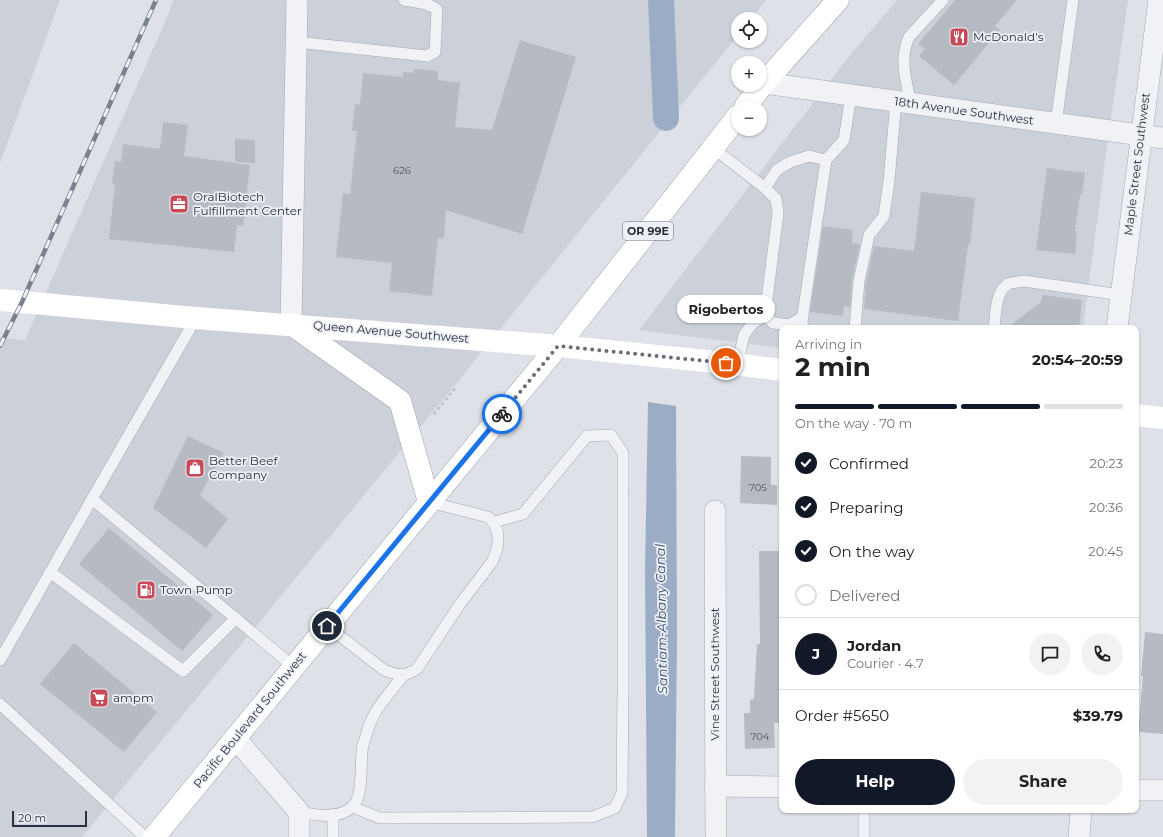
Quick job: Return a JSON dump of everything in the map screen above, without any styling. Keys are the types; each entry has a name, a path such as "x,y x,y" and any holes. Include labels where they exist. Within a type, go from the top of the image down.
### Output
{"main road":[{"path":"767,80 838,0"},
{"path":"751,100 757,92"},
{"name":"Pacific Boulevard Southwest","path":"154,837 558,346 731,125"},
{"name":"Queen Avenue Southwest","path":"0,300 196,318 291,324 558,346 779,370"},
{"path":"291,324 400,401 429,502"},
{"path":"1139,415 1163,418"}],"street":[{"path":"291,324 297,0"},
{"name":"Maple Street Southwest","path":"1116,325 1158,0"},
{"name":"18th Avenue Southwest","path":"767,83 1163,138"},
{"name":"Vine Street Southwest","path":"715,511 716,837"},
{"path":"235,738 299,812 299,837"},
{"path":"715,786 779,787"},
{"path":"1139,790 1163,790"},
{"path":"1078,837 1081,813"}],"lane":[{"path":"296,42 427,56 435,52 437,10 434,6 404,0"},
{"path":"854,325 859,281 869,235 884,216 904,102 903,58 905,45 909,38 943,0"},
{"path":"1056,124 1072,0"},
{"path":"765,315 773,323 789,325 803,323 826,160 844,140 851,95"},
{"path":"713,148 765,188 776,199 778,212 765,315 752,324 744,335 737,365"},
{"path":"765,188 777,170 790,162 809,156 826,160"},
{"path":"994,325 997,299 1009,284 1024,281 1121,295"},
{"path":"0,660 196,318"},
{"path":"352,807 380,818 592,818 615,808 622,793 623,453 611,435 587,436 523,514 494,522"},
{"path":"92,499 294,667"},
{"path":"327,626 384,670 404,675 410,674 417,669 460,604 492,562 498,544 498,531 494,522 488,517 429,502"},
{"path":"50,572 183,671 236,618"},
{"path":"299,812 324,816 341,813 352,807 358,799 363,746 372,719 385,699 404,675"},
{"path":"0,704 145,837"},
{"path":"864,813 864,837"},
{"path":"333,814 333,837"}],"path":[{"path":"434,414 456,387"}],"shaded area":[{"path":"0,0 60,0 0,163"},
{"path":"173,0 766,0 757,12 731,12 731,44 455,385 82,837 0,837 0,338 25,340 168,15"},
{"path":"897,0 1128,0 1083,325 779,325 779,348 639,330 846,60"}],"water":[{"path":"648,402 676,406 677,636 675,837 647,837 645,570"}],"building":[{"name":"McDonald's","path":"955,0 1017,0 995,26 1000,30 954,85 919,56 925,49 918,44"},
{"path":"520,40 576,57 522,234 446,210 444,238 438,238 432,296 389,291 392,263 336,257 343,193 350,194 357,131 352,131 355,104 360,105 363,73 403,77 403,72 413,73 414,69 438,71 438,80 460,83 455,127 492,130"},
{"name":"OralBiotech Fulfillment Center","path":"163,122 188,125 184,156 250,165 243,226 237,225 234,252 109,239 115,184 112,183 115,161 121,162 123,144 160,149"},
{"path":"235,139 255,140 255,163 235,162"},
{"path":"1047,168 1085,173 1075,231 1077,231 1075,254 1036,250"},
{"path":"921,192 975,198 970,245 968,245 958,321 864,309 866,282 874,246 914,251"},
{"path":"823,226 853,230 852,243 860,244 852,280 850,307 844,306 843,316 810,312"},
{"path":"1043,295 1082,300 1079,325 1011,325 1041,302"},
{"path":"188,436 224,453 200,495 228,519 206,548 153,508"},
{"path":"741,456 771,457 771,485 777,485 777,505 740,503"},
{"name":"Town Pump","path":"109,528 213,615 182,651 79,564"},
{"path":"759,551 779,551 779,723 774,723 775,748 745,749 744,713 750,713 750,700 754,699 757,644 760,644"},
{"path":"1145,632 1163,634 1163,734 1139,732 1143,676 1141,676"},
{"name":"ampm","path":"74,643 157,712 124,752 40,684"}],"waterway":[{"name":"Santiam-Albany Canal","path":"661,0 666,118"}],"railway":[{"path":"0,346 22,302 156,0"}],"way so far":[{"path":"502,414 558,346 726,363"}],"place":[{"name":"McDonald's","path":"959,37"},
{"name":"OralBiotech Fulfillment Center","path":"179,204"},
{"name":"Rigobertos","path":"726,363"},
{"name":"Better Beef Company","path":"195,468"},
{"name":"Town Pump","path":"146,590"},
{"name":"ampm","path":"99,698"}],"route":[{"path":"327,626 502,414"}]}
